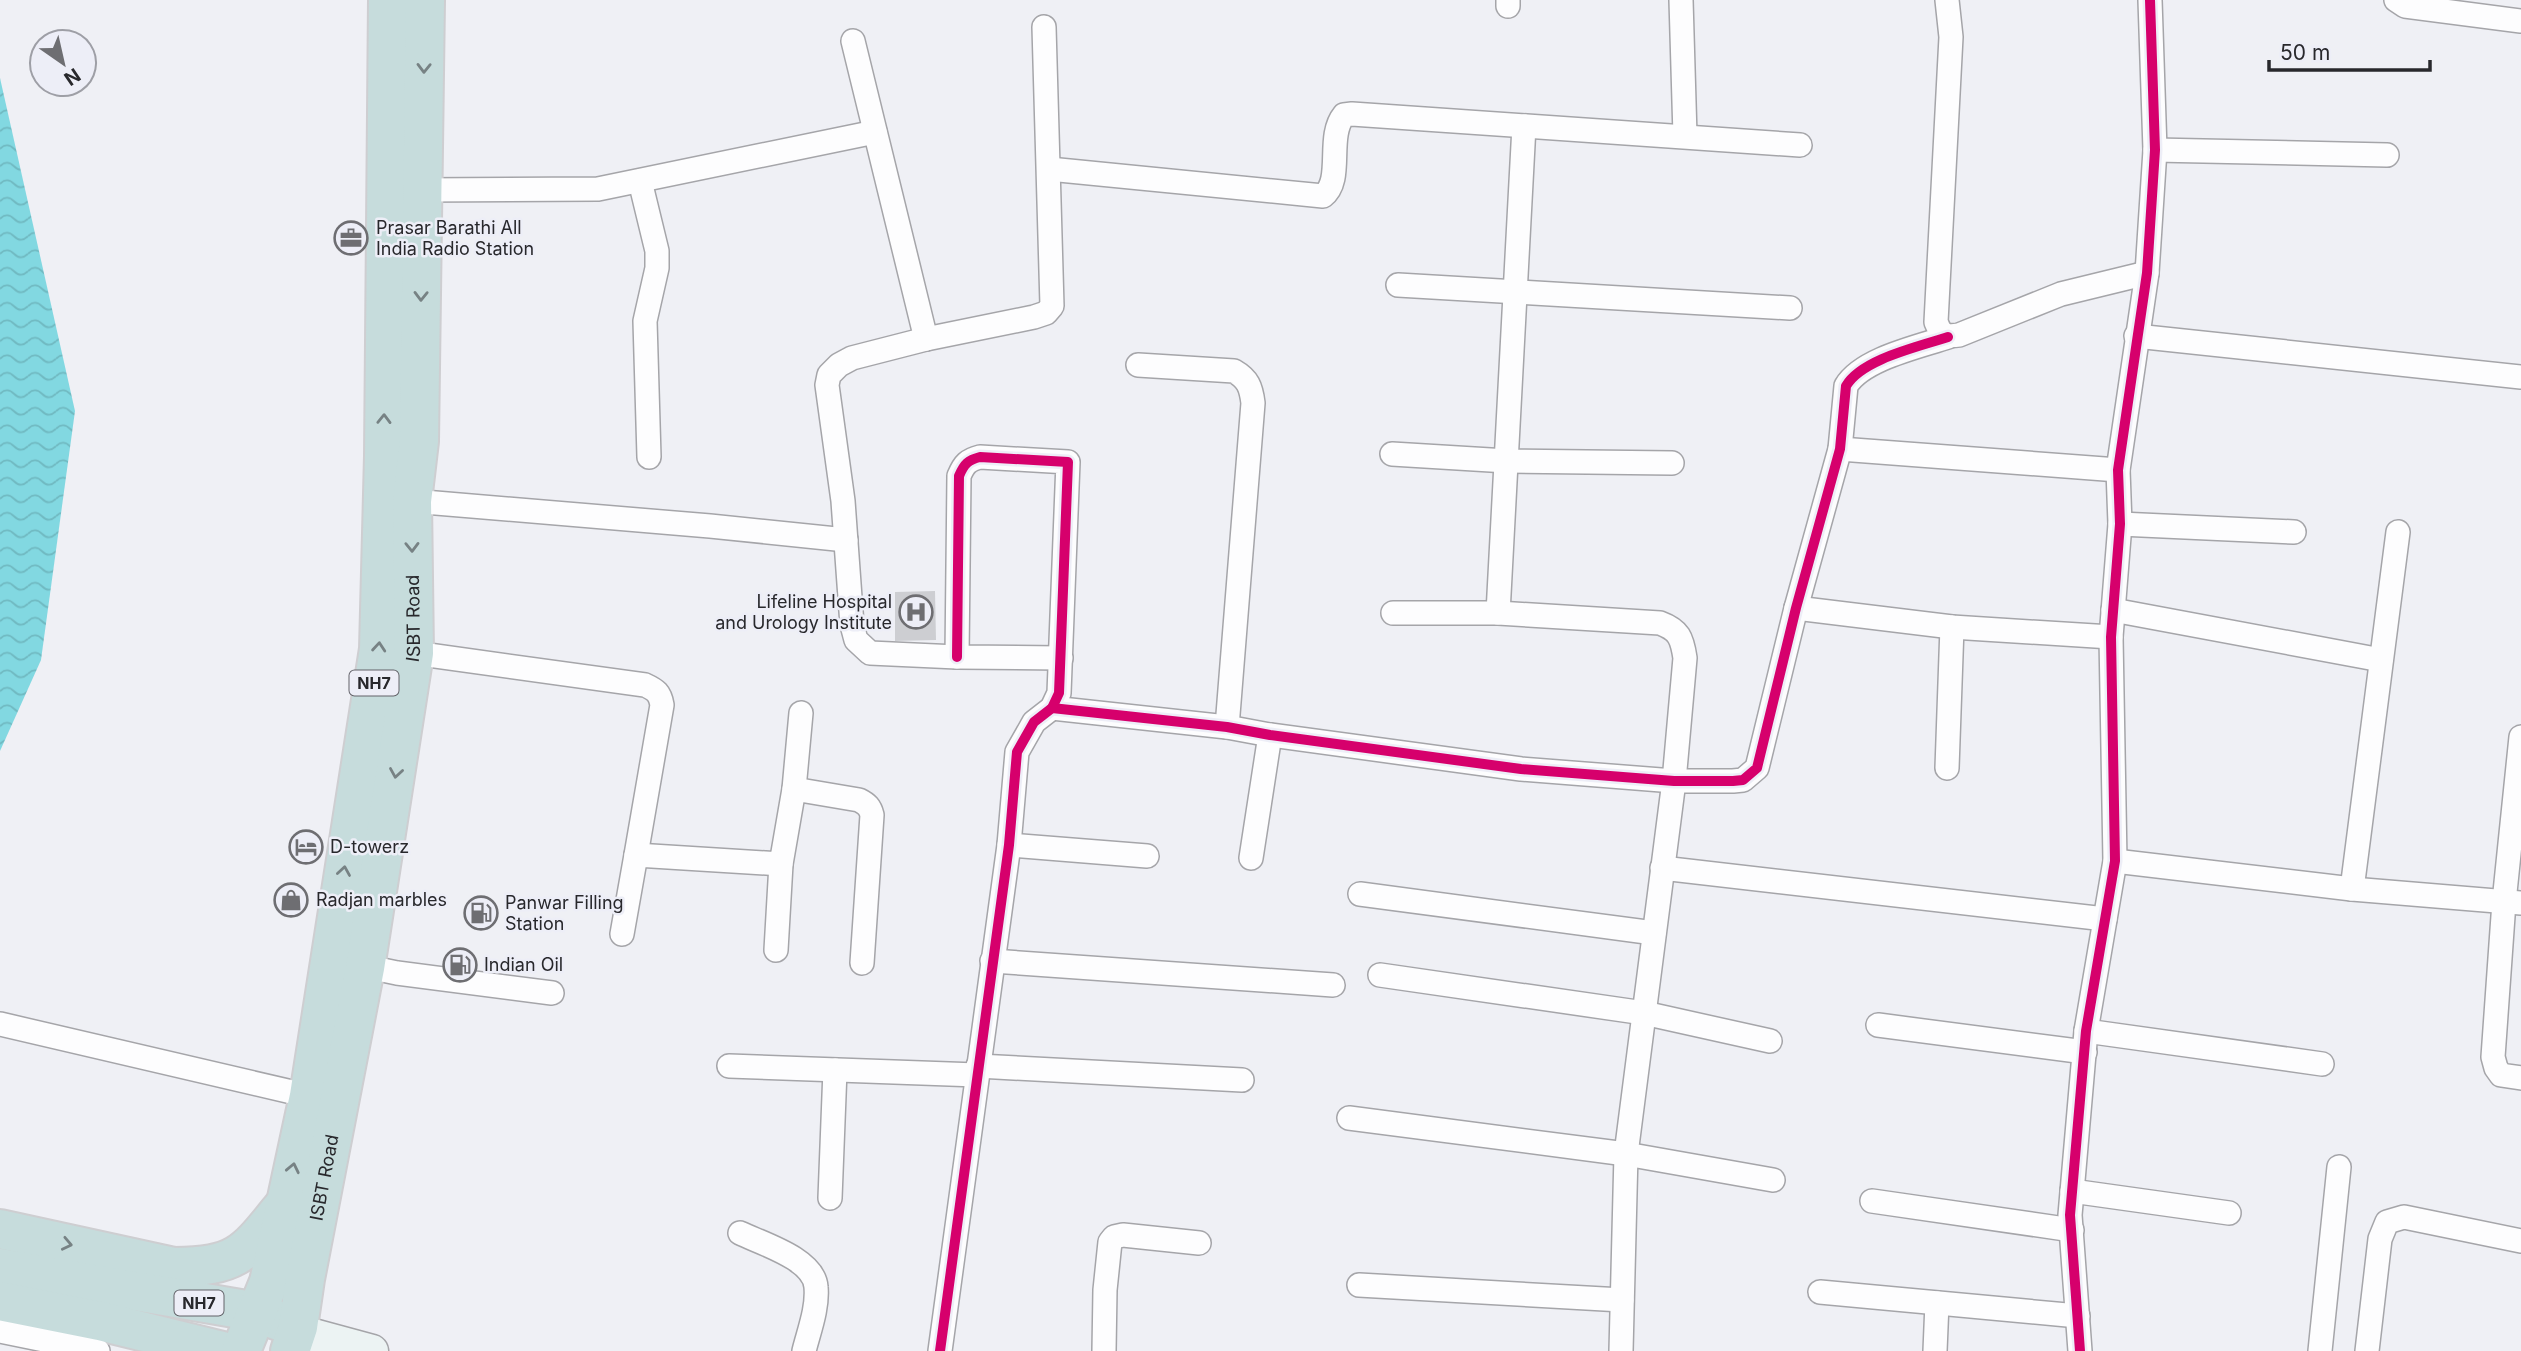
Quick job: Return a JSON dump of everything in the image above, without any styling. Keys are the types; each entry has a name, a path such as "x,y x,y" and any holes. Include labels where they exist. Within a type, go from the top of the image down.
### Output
{"highway":[{"name":"NH7","path":"242,1351 269,1282 309,1096 348,962 379,649 384,456 388,0"},
{"name":"ISBT Road","path":"294,1339 348,962 414,653 412,501 418,440 425,0"},
{"path":"0,1229 174,1267 198,1267 224,1263 252,1246 285,1205"},
{"name":"NH7","path":"0,1268 91,1331 257,1313 294,1339"},
{"name":"NH7","path":"0,1301 91,1331 161,1345 222,1351"}],"main road":[{"path":"294,1339 313,1335 372,1351"}],"street":[{"path":"1681,0 1685,136"},
{"path":"1947,0 1951,70 1936,322 1940,332 1948,337"},
{"path":"2080,1351 2072,1191 2086,1042 2115,861 2111,637 2120,524 2118,470 2147,272 2155,150 2150,0"},
{"path":"2396,0 2405,6 2521,21"},
{"path":"1044,27 1052,306 1046,313 1034,317 926,339 852,358 829,375 827,385 846,540 852,625 856,640 862,648 870,653 957,657 1061,657"},
{"path":"853,41 926,339"},
{"path":"1049,169 1323,196 1332,185 1336,130 1344,116 1352,114 1800,145"},
{"path":"1498,614 1524,126"},
{"path":"422,190 598,188 875,132"},
{"path":"2155,150 2387,155"},
{"path":"640,181 657,251 657,268 645,321 649,457"},
{"path":"1052,708 1227,727 1521,769 1674,781 1743,780 1757,768 1796,608 1840,449 1846,386 1851,377 1871,364 1959,335 2061,293 2147,272"},
{"path":"1398,285 1790,307"},
{"path":"2136,336 2521,377"},
{"path":"1138,365 1234,371 1246,378 1252,390 1227,727"},
{"path":"1840,449 2118,470"},
{"path":"1392,454 1507,461 1672,463"},
{"path":"940,1351 1009,845 1017,752 1034,722 1052,708 1059,693 1068,461 980,457 970,459 963,466 959,475 957,657"},
{"path":"412,501 846,540"},
{"path":"2120,524 2294,533"},
{"path":"2352,889 2398,532"},
{"path":"1796,608 1952,627 2111,637"},
{"path":"2113,610 2381,660"},
{"path":"1393,613 1498,614 1660,623 1674,628 1682,639 1685,658 1674,781 1626,1154 1621,1351"},
{"path":"1947,768 1952,627"},
{"path":"414,653 645,685 655,689 661,696 662,705 622,934"},
{"path":"776,950 781,864 794,789 801,713"},
{"path":"1251,858 1270,735"},
{"path":"2521,737 2512,902 2493,1057 2501,1075 2521,1078"},
{"path":"794,789 859,800 870,808 872,815 862,962"},
{"path":"1009,845 1147,856"},
{"path":"636,855 781,864"},
{"path":"2115,861 2352,889 2512,902"},
{"path":"1662,868 2105,919"},
{"path":"1360,894 1654,933"},
{"path":"992,961 1333,985"},
{"path":"348,962 552,993"},
{"path":"1380,975 1644,1013 1770,1041"},
{"path":"0,1024 309,1096"},
{"path":"1878,1025 2322,1064"},
{"path":"729,1066 835,1070 977,1070 1242,1080"},
{"path":"830,1198 835,1070"},
{"path":"1349,1118 1626,1154 1773,1180"},
{"path":"2320,1351 2339,1167"},
{"path":"2072,1191 2229,1213"},
{"path":"1872,1202 2072,1230"},
{"path":"2367,1351 2380,1240 2387,1222 2404,1217 2521,1241"},
{"path":"740,1233 802,1262 813,1273 816,1301 804,1351"},
{"path":"1104,1351 1105,1290 1110,1242 1114,1237 1123,1235 1199,1242"},
{"path":"1359,1284 1622,1300"},
{"path":"1820,1293 2078,1316"},
{"path":"1935,1351 1937,1303"},
{"path":"0,1331 91,1331"}],"water":[{"path":"0,78 75,411 41,660 0,751"}],"building":[{"path":"935,591 936,640 895,641 895,592"}],"cycle path":[{"path":"2080,1351 2070,1215 2086,1031 2115,861 2111,637 2120,524 2118,470 2147,273 2155,150 2150,0"},
{"path":"1052,708 1227,727 1521,769 1674,781 1743,780 1757,768 1796,608 1840,449 1846,386 1864,368 1877,361 1948,337"},
{"path":"940,1351 1009,845 1017,752 1034,722 1052,708 1059,693 1068,462 980,457 969,461 963,468 959,476 957,657"}],"place":[{"name":"Prasar Barathi All India Radio Station","path":"351,238"},
{"name":"Lifeline Hospital and Urology Institute","path":"916,612"},
{"name":"D-towerz","path":"306,847"},
{"name":"Radjan marbles","path":"291,900"},
{"name":"Panwar Filling Station","path":"481,913"},
{"name":"Indian Oil","path":"460,965"}]}
